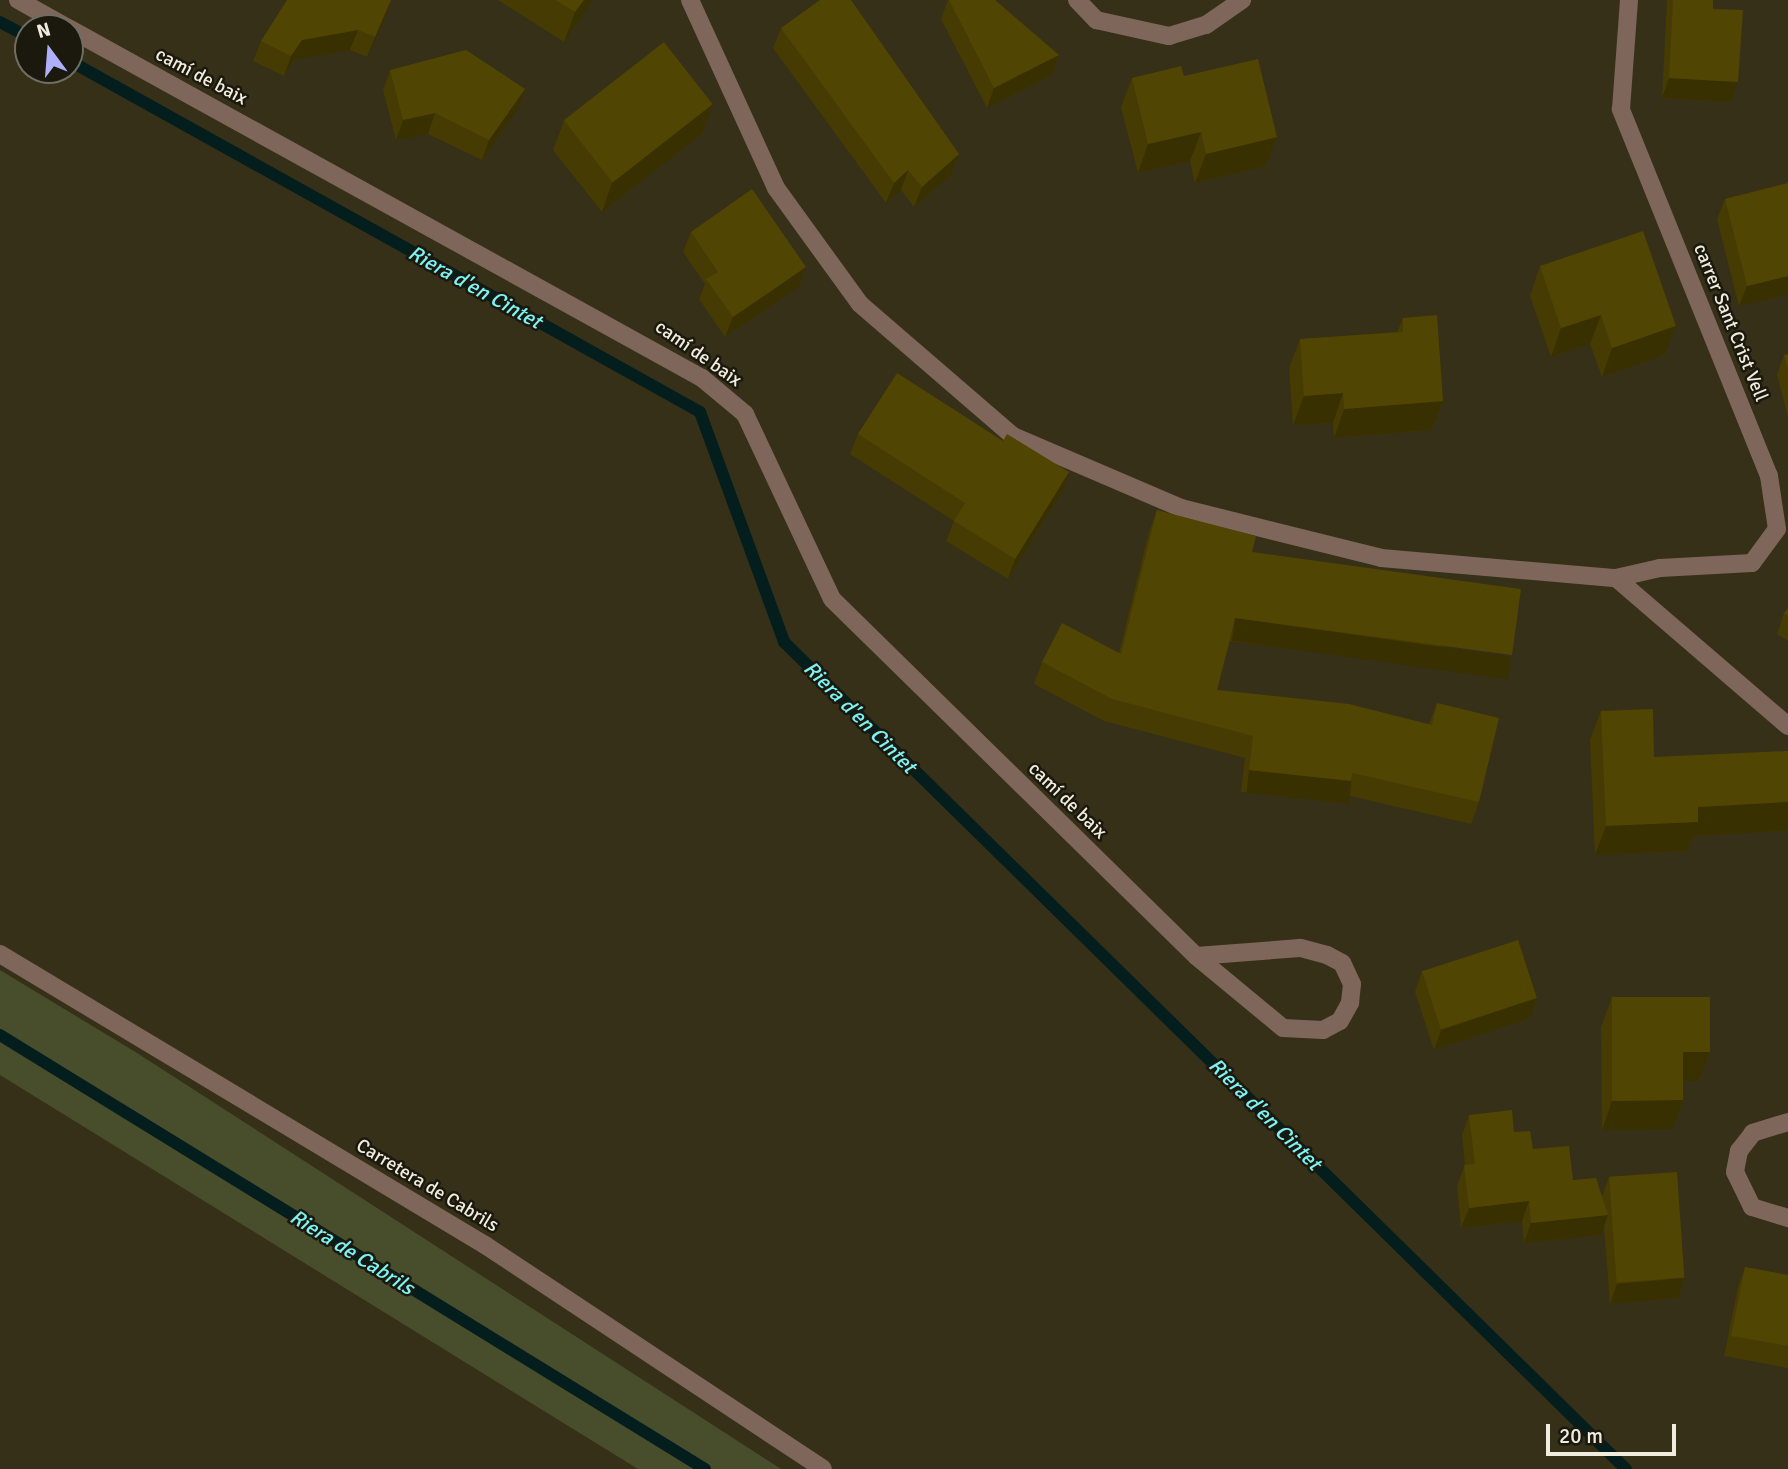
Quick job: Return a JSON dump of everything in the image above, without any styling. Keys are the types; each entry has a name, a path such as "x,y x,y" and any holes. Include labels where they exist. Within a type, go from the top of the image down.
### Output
{"street":[{"name":"camí de baix","path":"18,0 43,14"},
{"name":"carrer Sant Crist Vell","path":"690,0 776,188 860,304 1013,436 1181,508 1381,558 1616,578 1660,568 1752,563 1777,529 1769,476 1621,108 1629,0"},
{"path":"1077,0 1096,20 1169,36 1206,25 1242,0"},
{"name":"camí de baix","path":"84,37 702,378 745,414 832,599 1196,956 1283,1028 1323,1030 1340,1021 1350,1003 1352,984 1342,963 1327,955 1300,948 1196,956"},
{"path":"1616,578 1788,726"},
{"name":"Carretera de Cabrils","path":"0,954 485,1245 823,1469"},
{"path":"1788,1122 1753,1133 1739,1151 1735,1172 1752,1207 1788,1218"}],"green space":[{"path":"0,970 137,1053 781,1469 638,1469 0,1075"}],"building":[{"path":"287,0 391,0 375,37 358,30 302,40 291,56 261,41"},
{"path":"555,0 584,0 575,12"},
{"path":"820,0 851,0 959,154 922,187 908,170 894,183 781,28"},
{"path":"949,0 995,0 1059,55 994,88"},
{"path":"1673,0 1713,0 1713,9 1743,10 1738,82 1669,78"},
{"path":"664,42 713,104 613,182 564,120"},
{"path":"466,50 525,89 489,140 435,113 403,120 390,70"},
{"path":"1258,59 1277,137 1206,154 1201,132 1148,144 1132,78 1181,66 1184,76"},
{"path":"1788,183 1788,276 1747,286 1725,199"},
{"path":"752,189 806,267 733,317 706,279 718,272 691,232"},
{"path":"1643,231 1676,326 1612,348 1601,315 1561,328 1540,266"},
{"path":"1437,315 1443,401 1344,409 1343,393 1304,396 1300,339 1403,332 1403,318"},
{"path":"1788,354 1788,370 1784,355"},
{"path":"897,373 1003,441 1007,434 1069,472 1015,559 954,521 965,503 858,434"},
{"path":"1157,510 1256,536 1252,552 1521,589 1512,655 1235,618 1217,690 1349,704 1432,725 1437,703 1499,718 1479,802 1352,773 1351,781 1249,770 1253,736 1112,699 1042,662 1062,623 1121,654"},
{"path":"1653,709 1654,757 1788,751 1788,802 1698,807 1698,822 1606,826 1601,711"},
{"path":"1518,940 1537,998 1441,1029 1422,971"},
{"path":"1612,997 1710,997 1710,1052 1683,1052 1683,1100 1612,1101"},
{"path":"1512,1110 1514,1132 1530,1131 1533,1149 1569,1146 1573,1180 1596,1178 1608,1215 1531,1223 1529,1201 1469,1208 1464,1165 1475,1164 1469,1115"},
{"path":"1677,1172 1684,1278 1617,1282 1609,1177"},
{"path":"1745,1267 1788,1275 1788,1346 1731,1336"}],"waterway":[{"name":"Riera d'en Cintet","path":"0,22 14,30"},
{"name":"Riera d'en Cintet","path":"84,69 700,412 784,642 1626,1469"},
{"name":"Riera de Cabrils","path":"0,1035 705,1469"}]}
